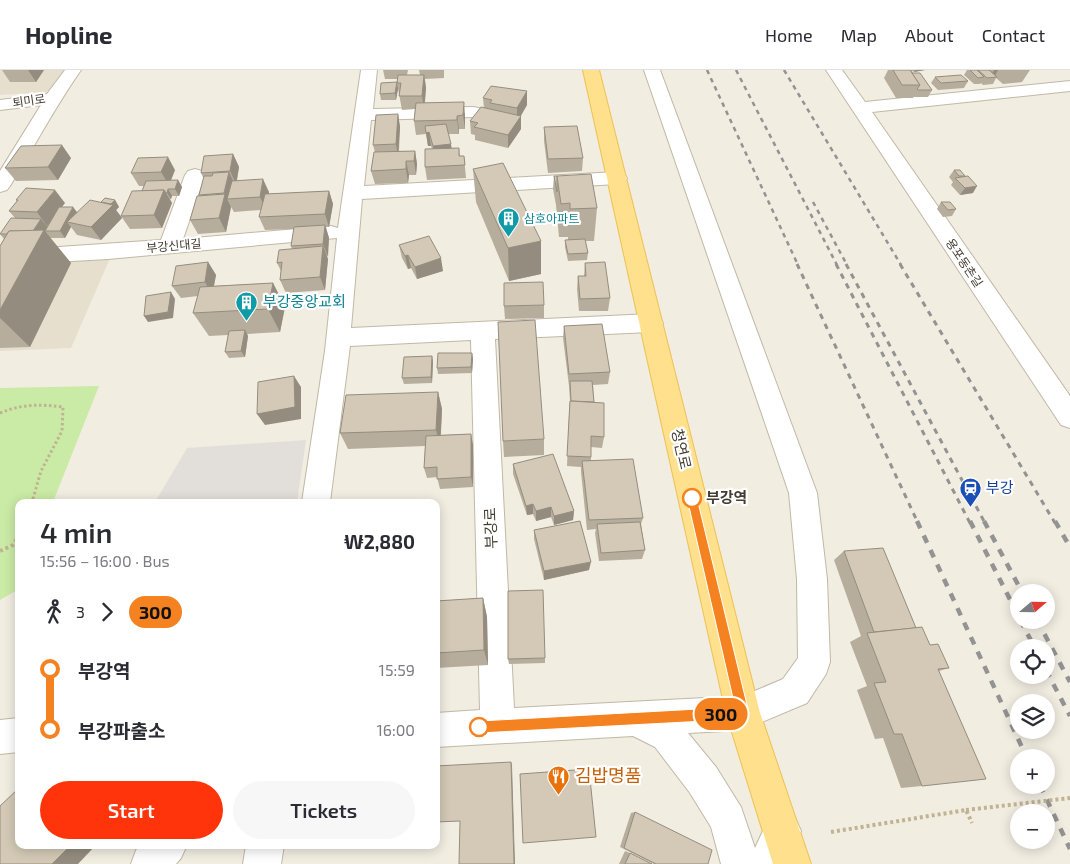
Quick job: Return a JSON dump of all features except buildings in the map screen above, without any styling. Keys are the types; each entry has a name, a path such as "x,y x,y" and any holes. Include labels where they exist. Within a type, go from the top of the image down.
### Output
{"main road":[{"name":"청연로","path":"591,70 743,713 787,847"}],"street":[{"name":"퇴미로","path":"0,105 53,98 73,70"},
{"path":"316,499 338,338 348,232 369,70"},
{"path":"440,730 743,713 795,691 814,662 812,579 803,493 652,70"},
{"name":"용포동촌길","path":"834,70 1070,417"},
{"path":"859,108 1070,86"},
{"path":"0,186 39,125 53,98"},
{"path":"363,115 473,112"},
{"path":"169,247 195,175"},
{"path":"353,194 617,178"},
{"name":"부강신대길","path":"0,258 169,247 348,232"},
{"path":"338,338 651,323"},
{"name":"부강로","path":"483,332 498,726"},
{"path":"633,718 667,735 703,780 728,820 740,864"},
{"path":"0,737 15,735"},
{"path":"766,864 787,847"},
{"path":"150,864 164,849"},
{"path":"262,864 264,849"}],"path":[{"path":"0,413 14,406 42,404 63,406 65,422 61,438 47,459 36,483 33,499"},
{"path":"0,551 13,545 15,542"},
{"path":"831,832 966,810 1070,798"},
{"path":"966,810 972,823"}],"shaded area":[{"path":"0,70 64,70 49,92 0,95"},
{"path":"111,256 71,348 0,351 0,261"},
{"path":"306,440 297,499 157,499 187,448"}],"green space":[{"path":"99,386 54,499 15,499 15,591 0,600 0,388"}],"railway":[{"path":"707,70 798,265"},
{"path":"736,70 837,265"},
{"path":"784,70 901,265"},
{"path":"813,202 847,265"},
{"path":"797,264 918,523"},
{"path":"836,264 970,523"},
{"path":"846,264 985,523"},
{"path":"900,264 1055,523"},
{"path":"917,521 1023,749"},
{"path":"970,521 1010,599"},
{"path":"984,521 1018,584"},
{"path":"1055,521 1070,547"},
{"path":"1025,629 1030,639"},
{"path":"1042,629 1070,682"},
{"path":"1053,684 1070,716"},
{"path":"1044,794 1070,849"}],"bus line":[{"name":"300","path":"479,727 743,713 692,498"}],"place":[{"name":"삼호아파트","path":"508,238"},
{"name":"부강중앙교회","path":"247,321"},
{"name":"부강역","path":"692,498"},
{"name":"부강","path":"970,507"},
{"name":"김밥명품","path":"559,795"}]}
